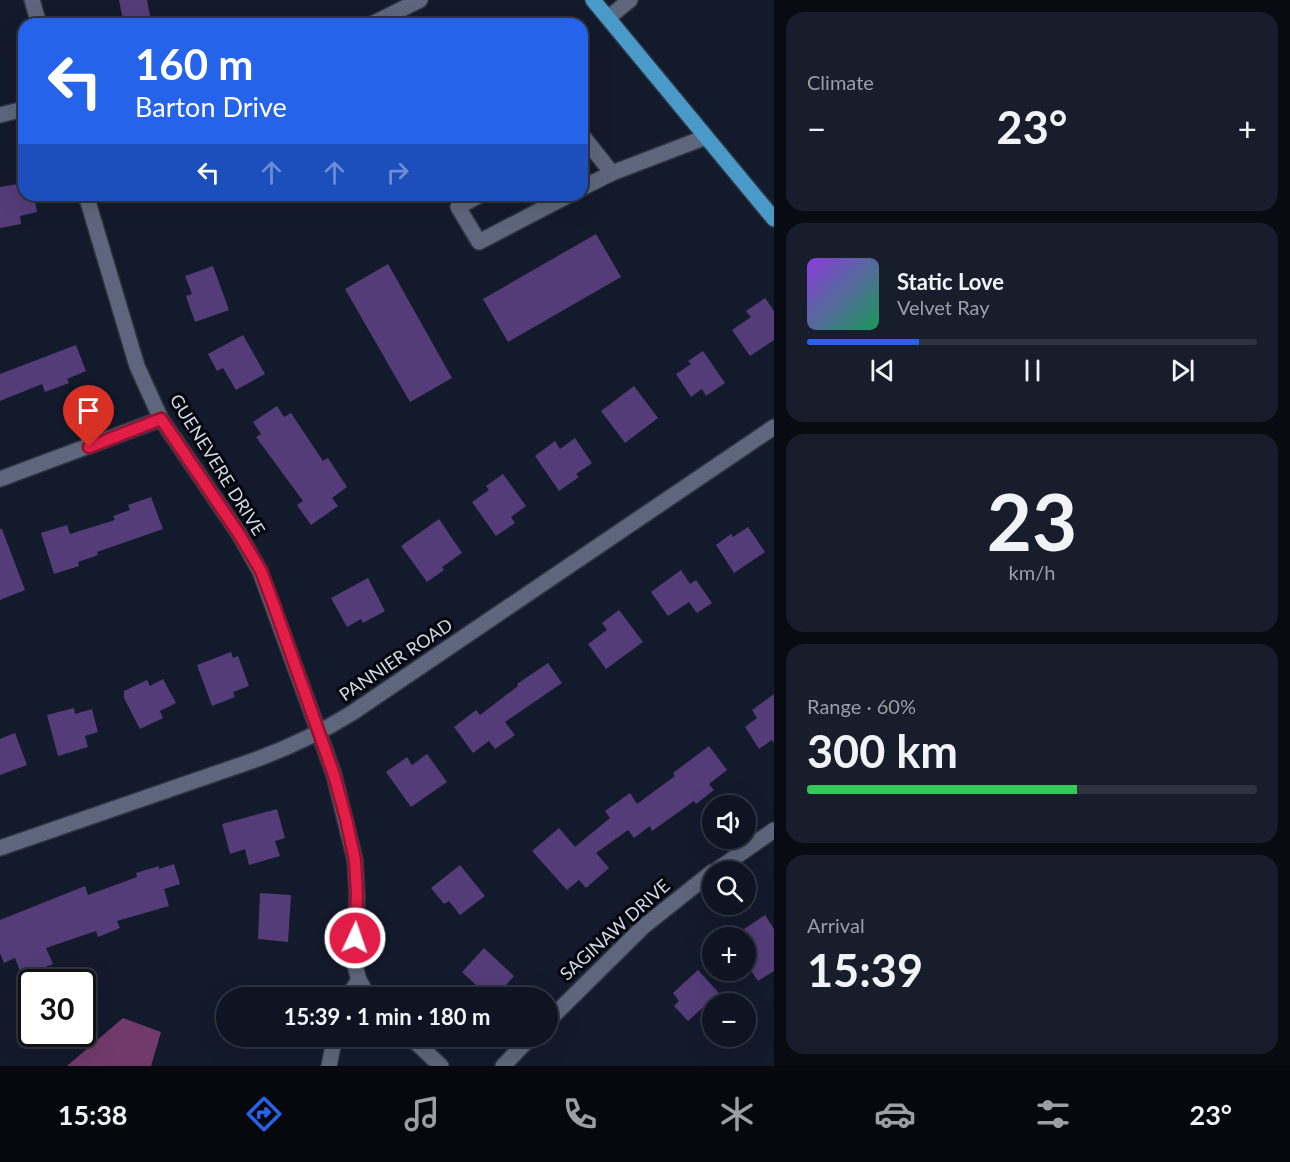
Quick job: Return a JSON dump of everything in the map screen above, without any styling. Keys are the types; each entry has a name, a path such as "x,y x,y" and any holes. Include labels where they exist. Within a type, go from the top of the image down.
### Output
{"main road":[{"path":"593,0 774,219"}],"street":[{"path":"32,0 37,18"},
{"path":"384,18 420,0"},
{"path":"608,18 630,0"},
{"path":"0,115 18,110"},
{"path":"588,185 612,173 706,137"},
{"path":"588,143 612,173"},
{"name":"GUENEVERE DRIVE","path":"88,201 137,366 161,419 239,534 261,571 320,733 334,775 355,860 357,895 354,952 355,966 363,987"},
{"path":"470,201 459,207 479,242 558,201"},
{"path":"0,479 161,419"},
{"name":"PANNIER ROAD","path":"0,848 262,757 320,733 774,427"},
{"name":"SAGINAW DRIVE","path":"729,861 774,830"},
{"name":"SAGINAW DRIVE","path":"558,1011 643,927 702,881"},
{"path":"354,987 359,980"},
{"path":"329,1066 333,1047"},
{"path":"421,1047 441,1066"},
{"path":"503,1066 521,1047"}],"shaded area":[{"path":"123,1018 161,1032 151,1066 67,1066 89,1047 96,1047 96,1041"}],"building":[{"path":"119,0 147,0 150,16 122,18"},
{"path":"18,184 18,201 35,201 37,212 20,216 21,224 0,228 0,187"},
{"path":"596,234 621,277 508,342 483,299"},
{"path":"388,264 452,378 410,402 345,289"},
{"path":"213,266 229,310 195,322 186,296 192,294 185,276"},
{"path":"765,298 774,311 774,340 750,356 732,330 751,317 746,311"},
{"path":"243,335 265,374 236,390 223,368 217,371 208,354"},
{"path":"76,345 86,371 67,379 69,383 45,392 42,384 0,401 0,374"},
{"path":"703,351 725,383 706,396 702,389 691,397 676,374 691,364 688,361"},
{"path":"634,386 658,418 625,443 601,411"},
{"path":"277,406 284,417 291,413 323,461 328,458 347,487 332,498 338,506 311,525 297,505 303,501 256,437 261,434 253,422"},
{"path":"575,438 592,463 576,474 579,477 559,491 535,456 555,441 560,449"},
{"path":"503,474 526,506 511,517 515,523 496,536 472,502 489,490 486,486"},
{"path":"151,497 163,529 97,552 98,555 78,562 79,566 54,574 41,533 67,525 70,534 115,520 113,516 130,510 128,505"},
{"path":"439,519 462,553 442,567 444,570 427,582 401,546"},
{"path":"748,527 765,552 734,573 716,545 731,534 733,537"},
{"path":"0,529 2,529 25,590 0,600"},
{"path":"681,570 690,584 696,580 712,603 697,613 689,602 668,616 651,592"},
{"path":"368,578 385,611 363,623 361,619 347,627 331,598"},
{"path":"619,610 643,642 606,669 588,644 607,630 602,623"},
{"path":"231,652 233,658 238,656 249,686 233,692 235,697 212,706 197,665"},
{"path":"548,663 562,683 505,722 515,735 495,749 489,741 473,753 454,727 476,710 480,715 518,686 517,684"},
{"path":"163,679 176,703 160,711 163,718 140,729 124,698 124,691 147,680 150,686"},
{"path":"774,694 774,743 772,740 759,749 745,727 757,718 752,710"},
{"path":"74,708 75,714 92,709 98,732 85,736 88,747 58,756 47,715"},
{"path":"15,733 27,765 0,775 0,739"},
{"path":"709,746 727,770 709,784 714,790 708,795 702,795 702,799 696,804 694,801 652,831 650,826 634,838 628,830 596,853 609,868 586,888 579,880 567,890 532,851 559,828 575,847 610,818 605,811 630,793 637,804 675,776 673,773"},
{"path":"427,754 447,782 411,807 386,772 407,757 412,765"},
{"path":"277,809 285,838 275,841 280,856 249,865 245,849 230,854 222,824"},
{"path":"174,864 180,884 164,889 169,906 117,921 120,928 98,937 96,931 46,948 53,964 40,969 19,969 15,958 4,963 0,953 0,920 85,886 88,895 137,877 136,873 159,866 159,869"},
{"path":"460,865 485,896 460,915 449,901 444,904 431,888"},
{"path":"260,893 291,895 288,942 258,939"},
{"path":"765,915 774,929 774,971 758,981 756,978 756,927 747,927"},
{"path":"484,948 514,976 504,987 478,987 462,972"},
{"path":"698,970 702,974 702,981 708,981 719,993 702,993 702,1008 688,1021 674,1006 679,1001 673,993"}],"route":[{"path":"89,447 161,419 239,534 261,571 320,733 346,819 355,860 357,895 355,938"}]}
